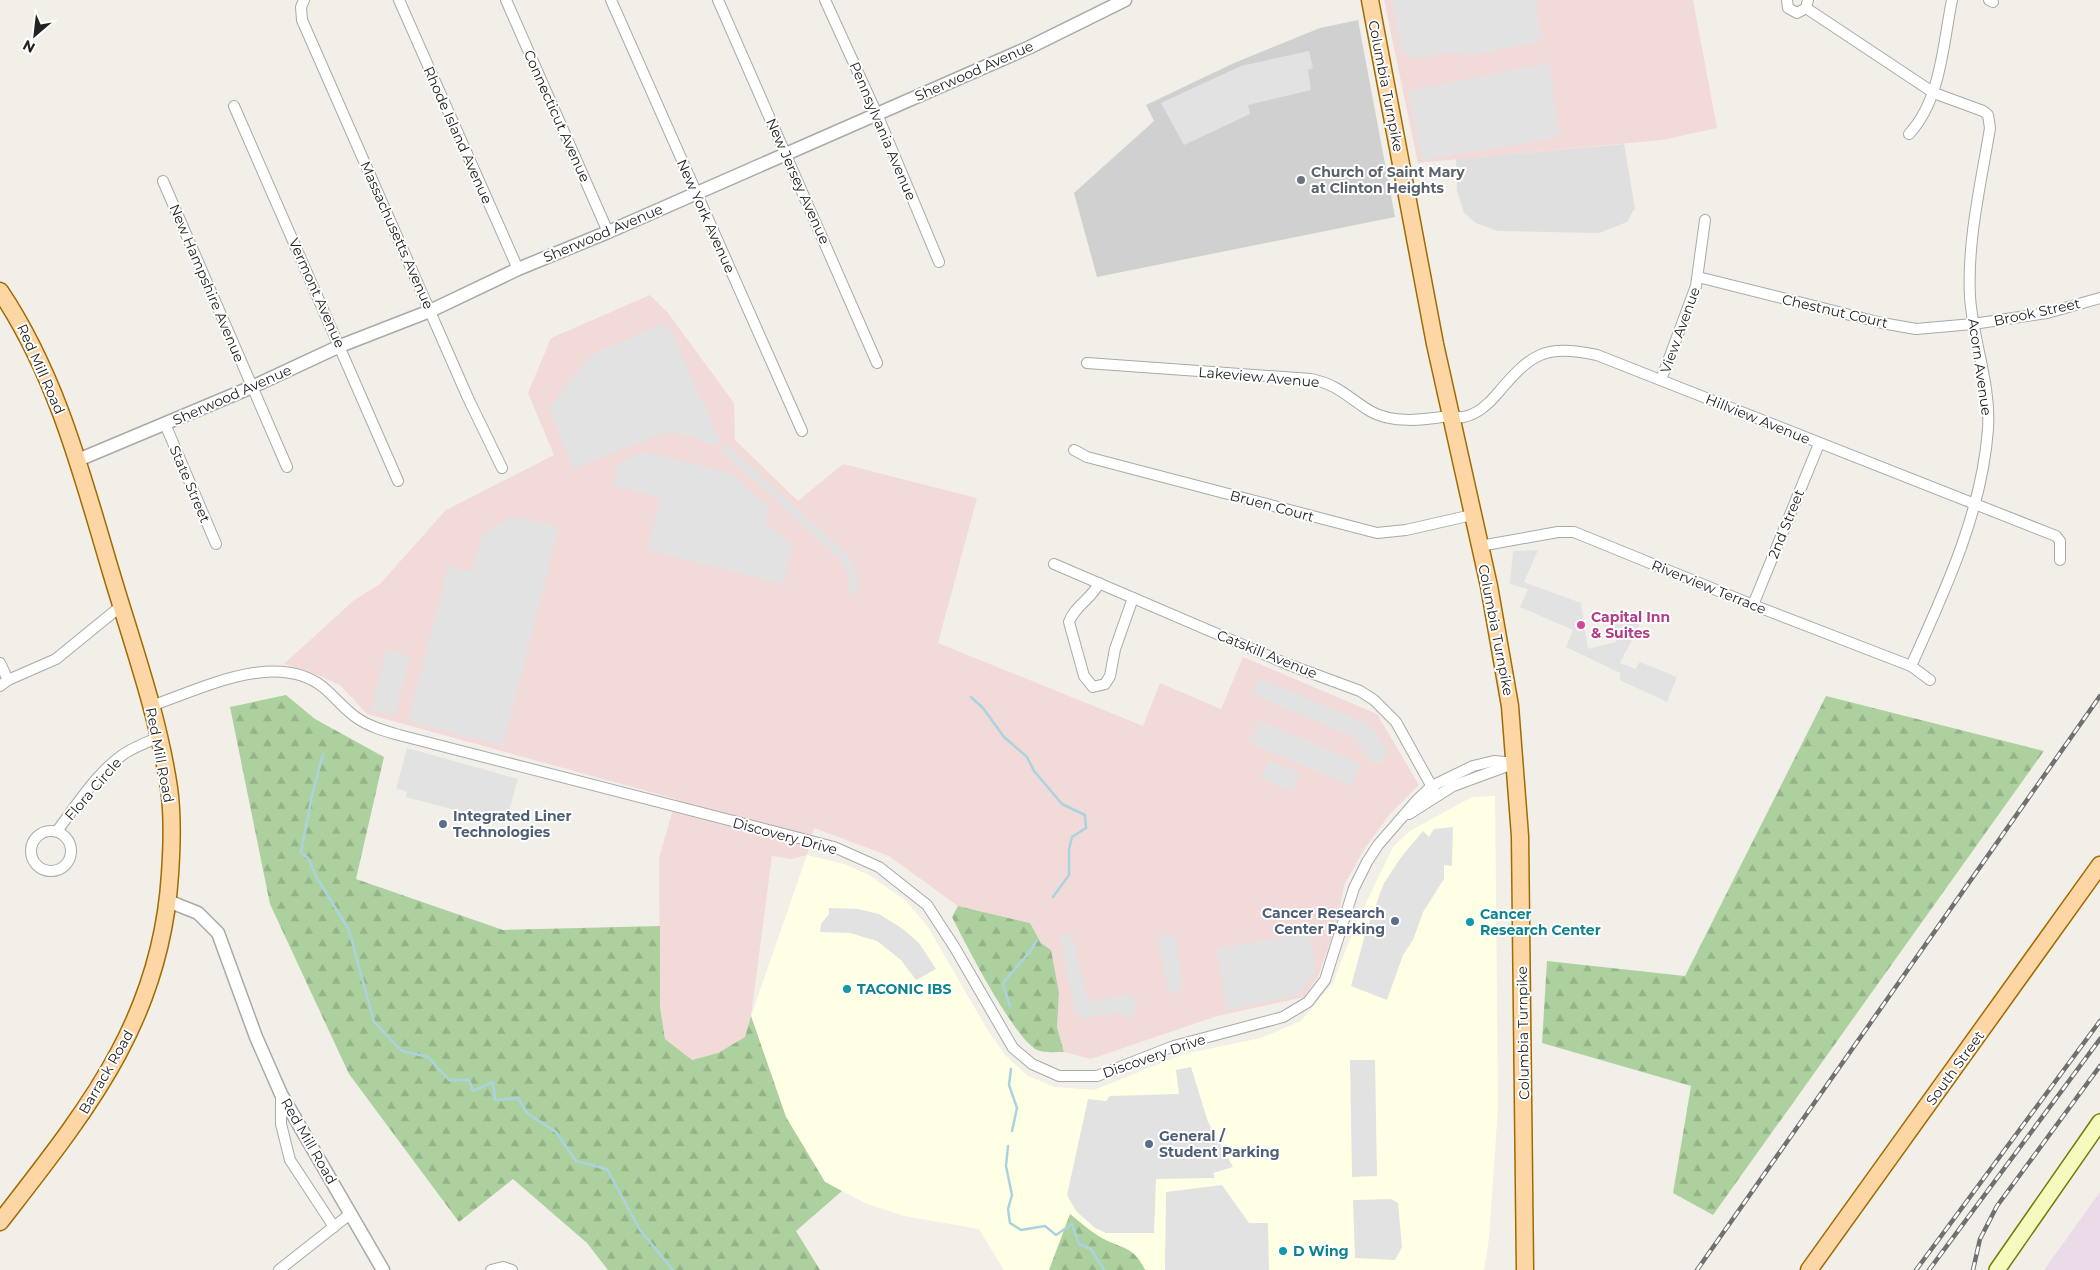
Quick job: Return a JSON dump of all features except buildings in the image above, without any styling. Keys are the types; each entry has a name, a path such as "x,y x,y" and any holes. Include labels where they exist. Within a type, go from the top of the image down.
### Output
{"main road":[{"name":"Columbia Turnpike","path":"1370,0 1450,416 1504,662 1516,763 1523,980 1524,1270"},
{"name":"Red Mill Road","path":"0,291 28,335 52,388 78,460 151,706 169,789 172,845 168,901"},
{"name":"South Street","path":"1809,1270 2100,865"},
{"name":"Barrack Road","path":"0,1222 89,1105 130,1034 153,973 168,901"},
{"path":"1997,1270 2100,1122"}],"street":[{"name":"Massachusetts Avenue","path":"304,0 301,7 302,20 468,398 502,468"},
{"name":"Rhode Island Avenue","path":"399,0 518,269"},
{"name":"Connecticut Avenue","path":"506,0 608,232"},
{"name":"New York Avenue","path":"611,0 802,431"},
{"name":"New Jersey Avenue","path":"718,0 877,363"},
{"name":"Pennsylvania Avenue","path":"825,0 877,114 939,262"},
{"name":"Sherwood Avenue","path":"78,460 252,387 340,346 430,311 518,269 608,232 695,192 1030,47 1125,0"},
{"path":"1787,0 1788,8 1794,12 1801,12 1807,4 1934,93"},
{"path":"1909,134 1921,121 1934,93 1952,0"},
{"name":"Acorn Avenue","path":"1911,666 1945,589 1976,505 1988,426 1988,398 1973,324 1969,270 1975,217 1990,128 1988,115 1977,108 1934,93"},
{"name":"Vermont Avenue","path":"234,106 398,480"},
{"name":"New Hampshire Avenue","path":"163,181 287,467"},
{"name":"View Avenue","path":"1661,380 1693,297 1698,277 1705,220"},
{"name":"Chestnut Court","path":"1698,277 1916,329 1973,324"},
{"name":"Brook Street","path":"1973,324 2047,313 2100,298"},
{"name":"Hillview Avenue","path":"1450,416 1460,418 1469,416 1484,407 1529,360 1553,350 1597,354 1819,444 2056,536 2060,541 2060,560"},
{"name":"Lakeview Avenue","path":"1087,363 1311,380 1336,386 1371,412 1384,417 1437,419 1450,416"},
{"name":"State Street","path":"165,424 216,544"},
{"name":"2nd Street","path":"1752,605 1819,444"},
{"name":"Bruen Court","path":"1074,450 1087,457 1377,533 1406,530 1472,515"},
{"name":"Riverview Terrace","path":"1480,546 1558,532 1574,532 1752,605 1911,666 1930,680"},
{"name":"Catskill Avenue","path":"1054,564 1287,664 1360,691 1374,700 1396,722 1437,796"},
{"path":"1099,583 1076,608 1069,622 1084,676 1093,687 1105,684 1110,676 1115,648 1133,598"},
{"path":"0,662 4,683 56,659 121,606"},
{"name":"Discovery Drive","path":"151,706 245,674 272,671 290,674 308,679 322,687 355,717 369,726 834,847 879,867 927,905 955,948 1013,1048 1032,1064 1058,1076 1097,1076 1174,1046 1283,1017 1308,1002 1325,980 1354,888 1367,862 1399,821 1432,786 1473,766 1494,761 1516,763"},
{"name":"Flora Circle","path":"57,831 86,793 114,762 126,752 159,737"},
{"name":"Discovery Drive","path":"1399,821 1437,796 1469,779 1516,763"},
{"name":"Flora Circle","path":"51,830 57,831 68,839 71,852 70,858 61,868 48,871 42,869 33,859 31,846 38,835 51,830"},
{"name":"Red Mill Road","path":"168,901 198,913 218,932 253,1030 282,1094 383,1270"},
{"path":"282,1094 281,1124 290,1160 334,1227"},
{"path":"279,1270 350,1214"},
{"path":"491,1270 503,1267 512,1270"}],"shaded area":[{"path":"1384,0 1693,0 1717,128 1662,140 1418,163"},
{"path":"1391,0 1535,0 1543,41 1475,54 1444,53 1415,59 1401,51"},
{"path":"1358,20 1395,217 1097,277 1074,193 1154,121 1146,105 1234,63 1320,28"},
{"path":"1309,51 1313,68 1308,70 1311,90 1248,105 1250,114 1184,145 1161,103 1241,66"},
{"path":"1549,63 1560,137 1422,160 1408,91"},
{"path":"1624,144 1635,208 1627,222 1599,233 1497,231 1476,223 1464,213 1457,191 1456,159"},
{"path":"650,295 668,313 734,403 735,440 798,501 843,464 977,498 938,643 1143,726 1160,683 1221,709 1243,657 1377,714 1419,785 1390,814 1365,848 1344,885 1338,919 1318,977 1304,997 1217,1016 1091,1059 1064,1052 1057,1026 1059,993 1041,943 1030,923 958,906 889,856 814,828 807,855 791,859 772,856 751,1016 745,1037 718,1053 692,1060 665,1039 660,1007 659,858 676,799 367,714 340,685 313,673 284,664 353,601 380,584 446,510 554,455 528,393 551,338"},
{"path":"667,322 720,440 715,446 686,435 663,433 573,469 549,408 591,355"},
{"path":"725,443 846,553 856,571 859,583 857,594 850,594 848,575 839,558 720,450"},
{"path":"645,452 730,473 769,507 766,524 793,545 783,584 647,550 660,498 613,485 619,462"},
{"path":"520,517 559,527 503,746 408,721 448,566 472,572 482,535 507,519"},
{"path":"1538,550 1524,582 1581,603 1588,649 1616,642 1613,610 1640,624 1620,663 1635,669 1640,662 1677,677 1667,702 1620,680 1620,673 1566,647 1573,630 1520,607 1528,589 1510,584 1513,551"},
{"path":"386,650 410,656 395,716 371,710"},
{"path":"1259,678 1370,725 1388,751 1383,763 1370,763 1354,738 1252,694"},
{"path":"1258,720 1361,763 1352,786 1249,743"},
{"path":"407,748 518,779 507,818 501,817 500,822 406,797 407,791 396,789"},
{"path":"1269,760 1301,773 1292,792 1261,778"},
{"path":"1495,796 1498,1107 1489,1238 1484,1270 1004,1270 979,1229 904,1216 867,1204 825,1182 786,1117 751,1016 807,855 844,864 869,875 906,901 928,927 987,1029 1005,1055 1028,1076 1055,1087 1094,1090 1184,1054 1261,1038 1301,1021 1333,983 1355,926 1393,847 1410,831 1472,797"},
{"name":"Cancer Research Center Parking","path":"1453,827 1452,866 1444,865 1444,879 1423,912 1413,940 1403,955 1387,1000 1351,986 1366,931 1384,883 1402,856 1423,831 1429,837 1434,829"},
{"path":"829,908 858,909 879,914 903,929 919,943 936,969 916,980 901,960 877,941 850,933 820,932 821,924 829,914"},
{"path":"1309,933 1316,972 1297,995 1227,1010 1216,948"},
{"path":"1072,934 1088,1002 1130,994 1137,1004 1132,1020 1118,1013 1081,1019 1075,1010 1059,935"},
{"path":"1176,935 1183,990 1169,993 1157,936"},
{"path":"1350,1060 1375,1060 1377,1176 1352,1177"},
{"name":"General / Student Parking","path":"1191,1067 1208,1122 1233,1167 1213,1173 1215,1178 1156,1179 1154,1233 1106,1233 1095,1228 1076,1211 1067,1195 1088,1099 1106,1101 1110,1096 1179,1094 1176,1070"},
{"name":"General / Student Parking","path":"1222,1185 1249,1223 1268,1223 1269,1270 1165,1270 1166,1192"},
{"path":"2100,1192 2100,1270 2044,1270"},
{"path":"1391,1199 1398,1203 1402,1247 1395,1260 1355,1258 1353,1200"}],"green space":[{"path":"286,695 315,719 384,757 356,879 503,930 660,926 660,1007 665,1039 692,1060 718,1053 745,1037 751,1016 786,1117 825,1182 842,1191 796,1231 820,1270 608,1270 587,1243 513,1179 459,1222 349,1074 270,904 230,707"},
{"path":"1826,696 2044,751 1713,1215 1673,1193 1691,1086 1542,1043 1547,961 1685,976"},
{"path":"958,906 1030,923 1041,943 1051,950 1059,993 1057,1027 1064,1052 1037,1050 1027,1042 1015,1027 990,988 952,917"},
{"path":"1070,1214 1098,1236 1132,1252 1145,1270 1049,1270"}],"waterway":[{"path":"971,697 983,708 1004,737 1027,757 1034,771 1062,804 1085,815 1086,828 1072,837 1069,849 1069,875 1053,897"},
{"path":"323,754 312,795 301,853 308,858 317,878 349,930 374,1022 402,1051 428,1057 449,1080 469,1080 473,1091 493,1082 495,1100 518,1098 527,1113 556,1132 576,1161 607,1169 640,1230 673,1270"},
{"path":"1010,1006 1003,984 1030,952 1037,940"},
{"path":"1011,1069 1009,1085 1017,1108 1012,1131"},
{"path":"1008,1146 1006,1166 1012,1195 1008,1209 1010,1223 1021,1230 1045,1226 1056,1235 1072,1224 1079,1244 1091,1249 1104,1270"}],"railway":[{"path":"1697,1270 2100,696"},
{"path":"1916,1270 2100,1021"},
{"path":"1929,1270 2100,1039"},
{"path":"1973,1270 1980,1239 1997,1206 2100,1066"}],"place":[{"name":"Church of Saint Mary at Clinton Heights","path":"1301,180"},
{"name":"Capital Inn & Suites","path":"1581,625"},
{"name":"Integrated Liner Technologies","path":"443,824"},
{"name":"Cancer Research Center Parking","path":"1395,921"},
{"name":"Cancer Research Center","path":"1470,922"},
{"name":"TACONIC IBS","path":"847,989"},
{"name":"General / Student Parking","path":"1149,1144"},
{"name":"D Wing","path":"1283,1251"}]}
